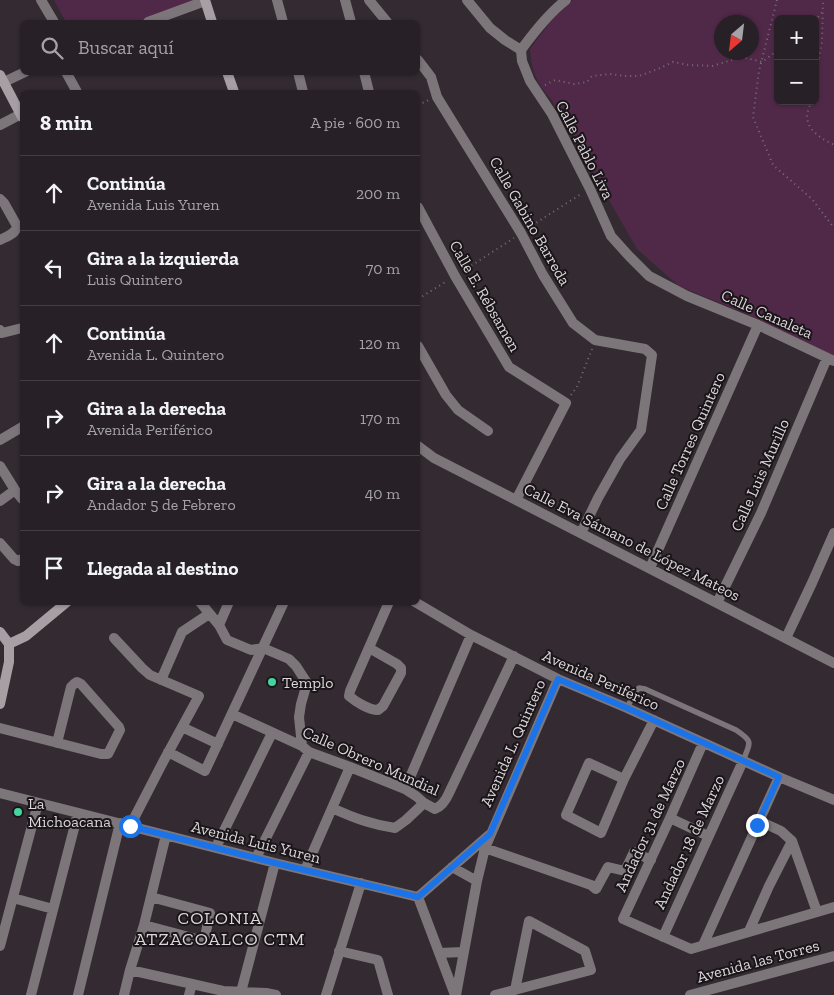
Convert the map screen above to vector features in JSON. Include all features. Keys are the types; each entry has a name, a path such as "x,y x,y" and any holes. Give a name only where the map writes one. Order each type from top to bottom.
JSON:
{"street":[{"path":"41,0 53,20"},
{"path":"153,20 205,0 211,20"},
{"path":"277,0 282,20"},
{"path":"346,0 351,20"},
{"path":"369,0 385,20"},
{"path":"467,0 490,28 521,50 550,14 566,0"},
{"name":"Calle Pablo Liva","path":"521,50 522,61 530,81 552,114 590,189 611,236 649,276 687,296"},
{"name":"Calle Gabino Barreda","path":"420,63 431,77 437,97 521,233 542,275 573,323 595,340 645,349 652,355 641,430 616,467 581,533"},
{"path":"20,74 2,79 20,111"},
{"path":"68,75 76,90"},
{"path":"228,75 233,90"},
{"path":"299,75 302,90"},
{"path":"365,75 368,90"},
{"path":"0,125 20,116"},
{"path":"0,199 17,226 16,231 0,240"},
{"name":"Calle E. Rébsamen","path":"420,212 455,276 509,367 566,403"},
{"name":"Calle Canaleta","path":"687,296 758,325 831,360"},
{"name":"Calle Torres Quintero","path":"650,568 758,325"},
{"path":"1,332 20,328"},
{"path":"420,350 446,395 458,410 488,431"},
{"name":"Calle Luis Murillo","path":"717,603 761,513 831,360"},
{"path":"516,500 566,403"},
{"path":"0,440 20,428"},
{"name":"Calle Eva Sámano de López Mateos","path":"420,448 434,458 834,663"},
{"path":"0,466 20,496"},
{"path":"0,500 15,490"},
{"path":"786,638 834,533"},
{"path":"0,544 14,559 20,560"},
{"path":"9,644 26,636 63,605"},
{"path":"202,605 219,625 227,640 251,650 263,648 289,659 296,666 306,683 300,717 306,749 256,858"},
{"path":"219,625 228,605"},
{"path":"168,752 205,770 283,605"},
{"path":"369,648 401,668 401,673 383,706 378,710 374,710 349,696 350,691 388,605"},
{"name":"Avenida Periférico","path":"420,605 471,635 558,679 834,800"},
{"path":"160,680 182,632 209,614"},
{"path":"0,632 9,644 9,662 0,704"},
{"path":"405,789 471,635"},
{"path":"78,995 86,959 125,825 199,696 150,675 114,638"},
{"name":"Calle Obrero Mundial","path":"232,714 306,749 405,789 435,809 439,807 449,793 514,656"},
{"name":"Avenida L. Quintero","path":"455,995 485,848 558,679"},
{"path":"0,728 57,743 105,755 108,754 120,730 119,727 78,682 71,687 57,743"},
{"path":"624,779 589,763 566,815 601,833 624,779 654,720"},
{"path":"182,727 218,744"},
{"path":"216,847 272,733"},
{"name":"Andador 31 de Marzo","path":"662,937 623,919 703,743"},
{"name":"Andador 18 de Marzo","path":"662,937 743,760"},
{"path":"305,870 350,767"},
{"path":"702,945 779,777"},
{"name":"Avenida Luis Yuren","path":"0,793 275,863 418,897"},
{"path":"0,946 38,803"},
{"path":"332,808 360,820 395,828 424,803"},
{"path":"31,995 78,813"},
{"path":"670,818 708,836"},
{"path":"759,821 782,831 792,841 817,912"},
{"path":"455,995 418,897 490,834"},
{"path":"124,995 144,925 166,835"},
{"path":"749,931 792,841"},
{"path":"485,848 596,888 608,867 626,871 634,852 651,860"},
{"path":"240,992 275,863"},
{"path":"452,867 477,881"},
{"path":"326,995 361,883"},
{"path":"144,925 204,942 210,913 151,897"},
{"path":"13,898 53,909"},
{"path":"662,937 691,949 834,907"},
{"path":"495,995 515,990 591,970 586,952 529,921 515,990"},
{"path":"339,951 378,960 388,995"},
{"path":"439,953 463,952"},
{"name":"Avenida las Torres","path":"690,995 834,956"},
{"path":"130,970 222,993 269,994"},
{"path":"189,995 192,984"}],"lane":[{"path":"627,708 639,688 653,692 736,730 746,737 750,744 743,760"}],"path":[{"path":"777,0 759,71 753,117 773,164 812,199 834,228"},
{"path":"818,60 822,42 823,0"},
{"path":"819,16 823,11"},
{"path":"762,62 774,53"},
{"path":"538,93 540,87 555,80 574,84 587,82 592,76 610,74 639,76 673,62 712,66 742,56 762,62"},
{"path":"810,105 807,118 811,129 834,145"},
{"path":"420,298 590,189"},
{"path":"566,403 577,386 595,340"}],"shaded area":[{"path":"54,0 194,0 195,2 145,20 65,20"},
{"path":"573,0 834,0 834,358 749,315 679,286 637,249 536,76 530,49 551,21"}],"place":[{"name":"Templo","path":"272,682"},
{"name":"La Michoacana","path":"18,812"}],"district":[{"name":"COLONIA ATZACOALCO CTM","path":"220,928"}],"route":[{"path":"130,826 418,897 490,834 558,679 779,777 757,825"}]}
